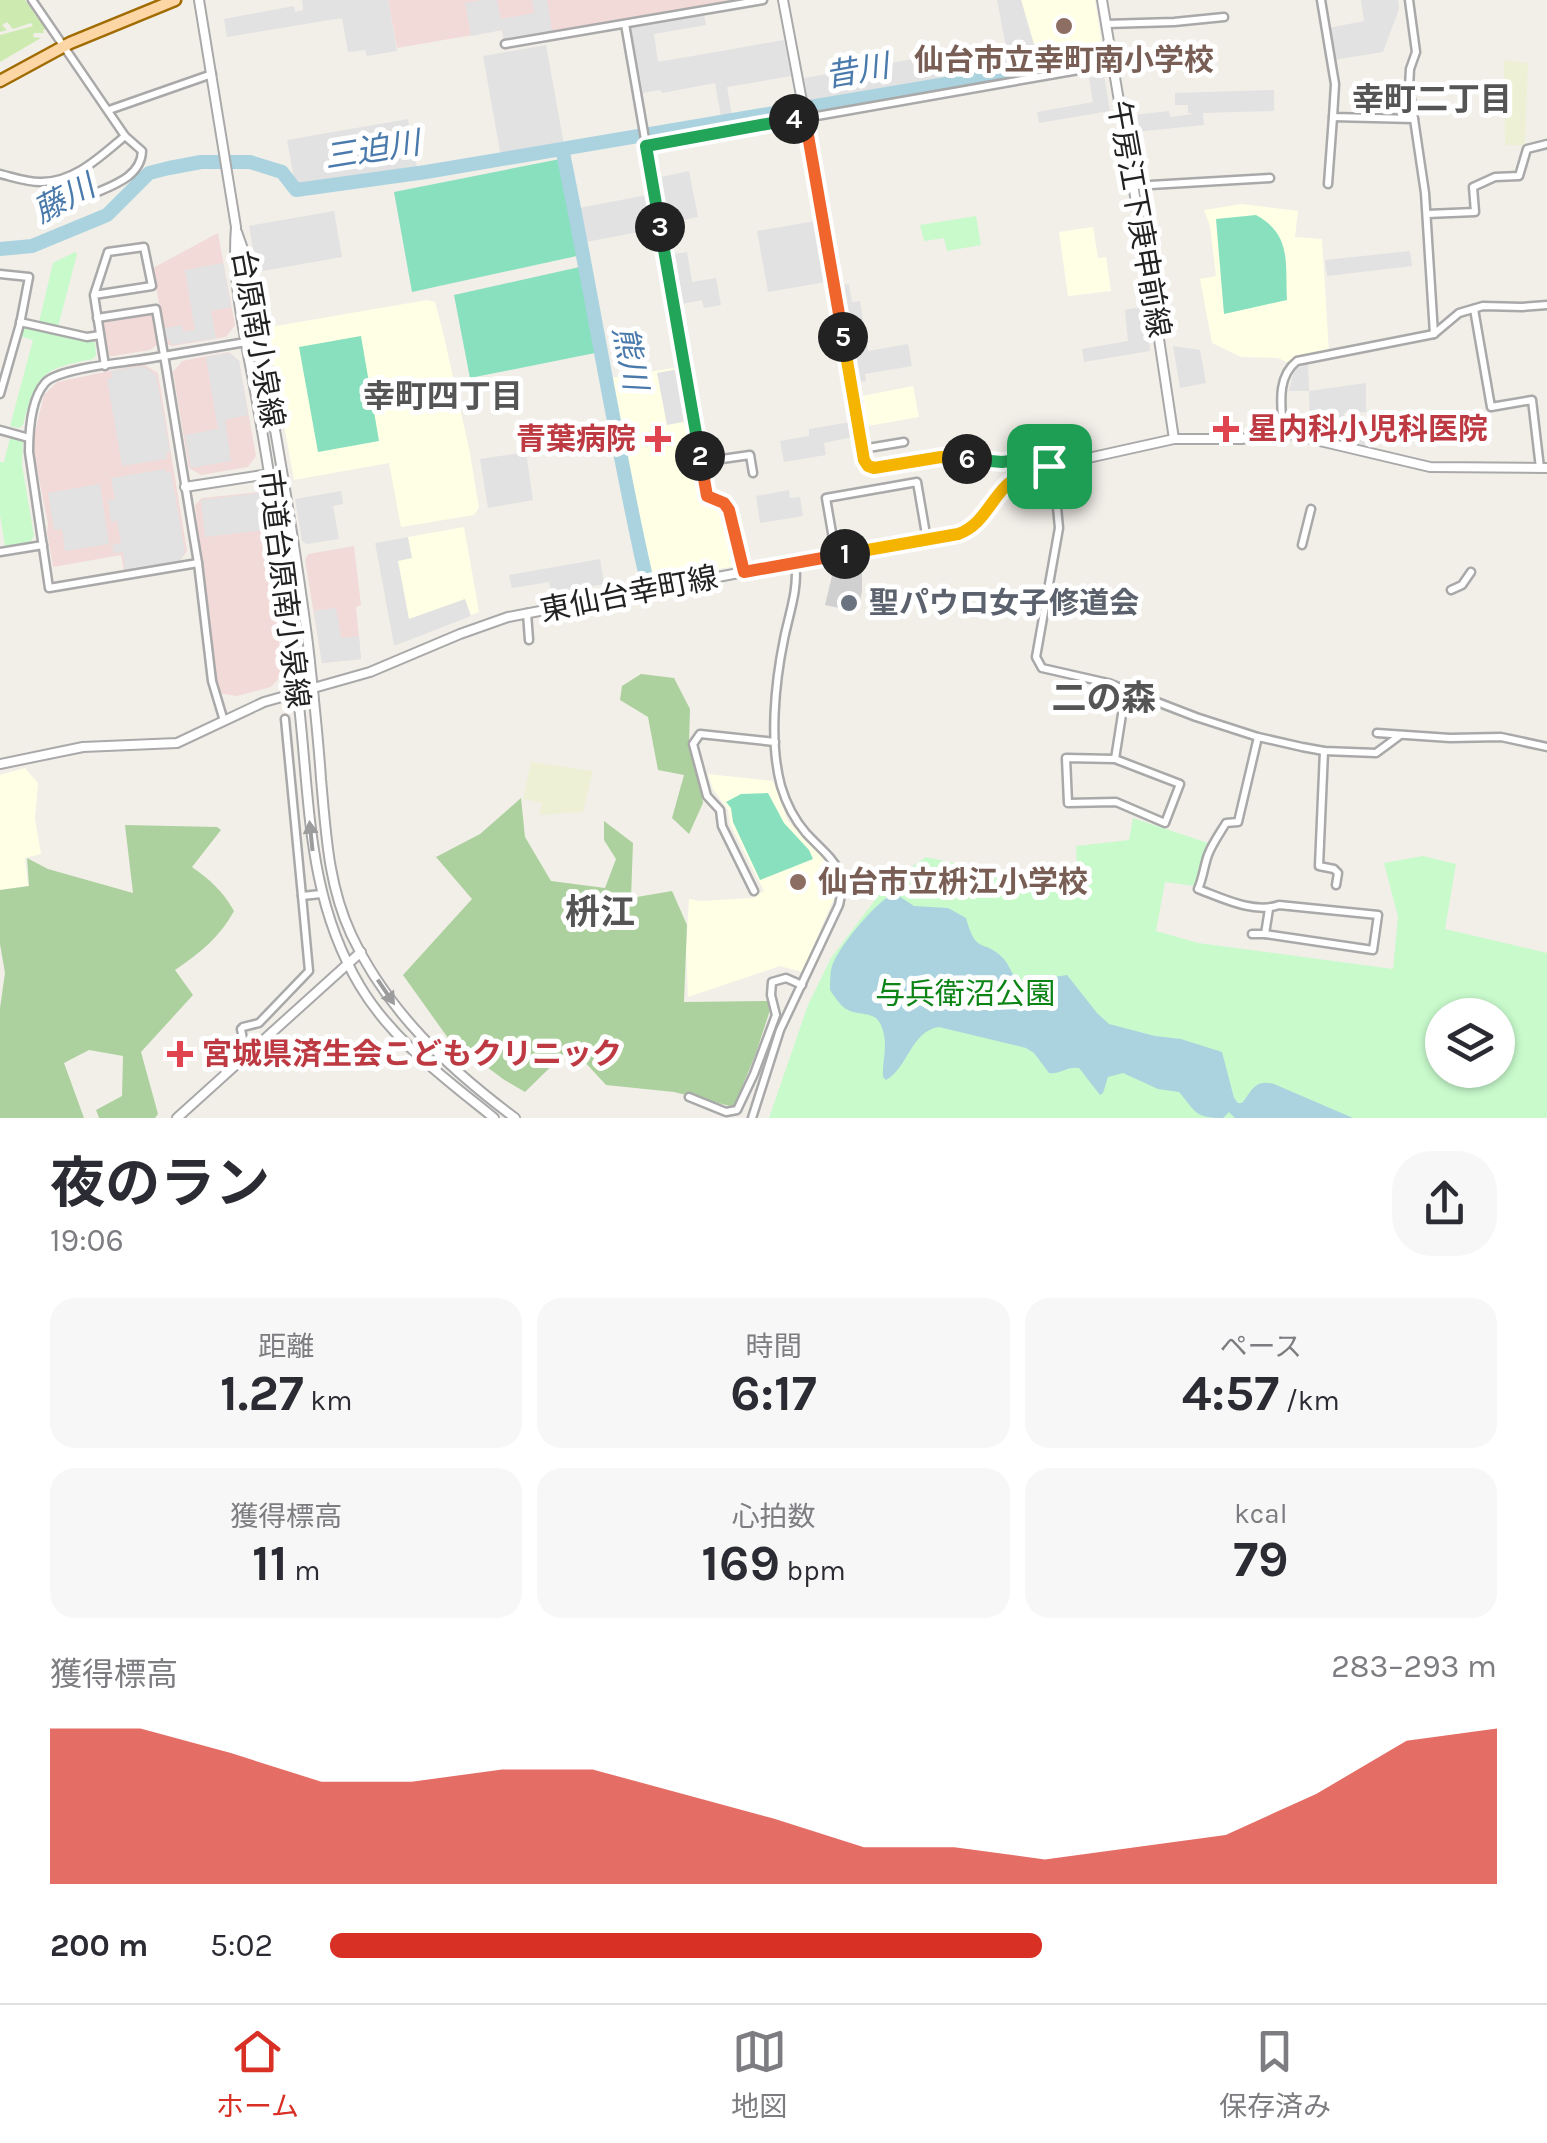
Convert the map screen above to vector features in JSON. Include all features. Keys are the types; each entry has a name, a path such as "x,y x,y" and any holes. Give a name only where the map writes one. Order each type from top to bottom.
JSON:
{"main road":[{"path":"0,81 62,46 174,0"}],"street":[{"path":"32,0 126,136 142,151 140,166 134,174 91,195"},
{"name":"市道台原南小泉線","path":"199,0 236,228 234,248 269,474 298,693 312,848 321,894 360,986 387,1024 494,1118"},
{"path":"505,44 763,0"},
{"path":"783,0 866,463 874,468 941,457 1002,462 1034,458 1051,465 1060,528 1036,657 1042,668 1126,690 1258,737 1324,751 1376,753 1399,736"},
{"name":"午房江下庚申前線","path":"1102,0 1174,439"},
{"path":"1321,0 1335,84 1328,184"},
{"path":"1409,0 1416,52 1410,68 1410,86 1427,214 1434,334"},
{"path":"1106,24 1224,17"},
{"path":"625,24 707,496 724,503 729,510 744,572"},
{"path":"645,138 1112,64"},
{"path":"109,110 212,74"},
{"path":"1334,117 1414,119"},
{"path":"0,174 46,183 69,177 126,136"},
{"path":"1427,214 1475,212 1473,186 1494,177 1519,176 1527,149 1547,144"},
{"path":"1133,186 1270,178"},
{"name":"台原南小泉線","path":"236,228 243,248 282,472 313,688"},
{"path":"94,295 152,286 144,247 108,252 94,295 105,366"},
{"path":"0,274 29,277 0,394"},
{"path":"1283,434 1282,386 1289,367 1297,361 1434,334 1459,313 1474,308 1547,305"},
{"path":"1474,308 1491,407 1532,400 1544,468"},
{"path":"98,318 156,309 198,563 212,680 224,721"},
{"path":"20,322 87,337 100,335"},
{"path":"198,563 49,588 28,452 38,395 45,383 56,376 246,342"},
{"path":"0,430 29,438"},
{"name":"東仙台幸町線","path":"0,764 83,747 177,743 264,702 370,672 460,634 527,613 968,530 1006,486 1020,476 1051,465 1174,439 1241,439 1283,434 1430,467 1544,468"},
{"path":"862,449 904,442"},
{"path":"701,462 750,455 752,473"},
{"path":"185,487 282,472"},
{"path":"836,556 826,498 917,482 927,540"},
{"path":"1302,545 1311,509"},
{"path":"0,551 43,545"},
{"path":"752,1118 780,1030 839,905 842,886 833,859 791,813 775,762 779,661 796,581 796,563"},
{"path":"1451,590 1471,572"},
{"path":"527,613 529,640"},
{"name":"市道台原南小泉線","path":"313,688 328,857 340,906 361,952"},
{"path":"1115,759 1126,690"},
{"path":"251,1050 241,1032 244,1026 259,1023 309,971 286,719"},
{"path":"1376,733 1501,736 1547,747"},
{"path":"754,891 722,826 720,810 707,796 693,744 700,734 775,742"},
{"path":"1258,737 1238,822 1226,824 1217,838 1198,890 1231,902 1269,909 1279,905 1378,915 1373,950"},
{"path":"1324,751 1319,866 1338,872 1336,886"},
{"path":"1066,758 1115,759 1180,784 1165,823 1116,802 1068,803 1066,758"},
{"path":"302,896 321,894"},
{"path":"1265,934 1269,909"},
{"path":"1252,934 1382,952"},
{"path":"177,1118 361,952 403,1018 443,1060 516,1118"},
{"path":"689,1097 726,1112 737,1110 776,1015 772,982 786,978 802,985"}],"shaded area":[{"path":"302,0 388,0 397,51 367,56 365,50 348,52 342,18 227,37 224,19 294,6 295,12 303,10"},
{"path":"388,0 731,0 504,40 502,30 397,48"},
{"path":"497,0 501,19 534,13 532,0 547,0 552,31 504,40 502,30 471,36 465,3"},
{"path":"997,0 1021,0 1040,65 968,77 965,61 1007,52"},
{"name":"仙台市立幸町南小学校","path":"1021,0 1095,0 1103,53 1040,65"},
{"path":"1361,0 1398,0 1399,9 1383,52 1333,60 1328,28 1364,21"},
{"path":"704,15 706,25 654,34 658,62 784,40 791,76 727,87 732,115 721,117 715,83 643,93 631,28"},
{"path":"546,45 564,145 501,157 483,56"},
{"path":"942,54 945,70 950,69 951,76 808,101 804,78"},
{"path":"1504,60 1528,63 1525,145 1505,145"},
{"path":"1104,75 1110,111 1039,123 1037,112 1093,102 1089,78"},
{"path":"1274,90 1274,111 1203,113 1204,125 1135,132 1133,115 1169,111 1170,117 1194,114 1188,113 1188,105 1175,105 1175,93"},
{"path":"408,119 417,167 296,189 287,140"},
{"path":"689,171 698,217 665,224 656,178"},
{"path":"647,195 654,229 586,242 579,208"},
{"path":"1242,204 1298,211 1295,237 1322,239 1329,352 1294,357 1291,364 1278,358 1241,357 1212,343 1200,279 1216,276 1210,226 1204,210"},
{"path":"334,211 342,257 257,272 249,226"},
{"path":"815,221 826,282 768,292 757,231"},
{"path":"1093,227 1098,258 1106,257 1111,291 1068,296 1059,232"},
{"path":"218,233 235,325 226,337 166,344 153,268"},
{"path":"1410,251 1412,266 1327,276 1325,260"},
{"path":"687,252 692,282 716,278 721,305 704,308 702,300 677,305 668,255"},
{"path":"223,263 231,307 211,311 216,338 171,345 165,328 182,325 183,332 195,330 185,270"},
{"path":"849,284 852,302 860,301 868,351 908,344 912,366 865,374 866,381 853,383 838,286"},
{"path":"427,300 435,302 442,328 479,508 474,515 401,527 389,463 294,480 267,331 270,327"},
{"path":"1145,306 1150,351 1084,362 1082,349 1128,341 1125,310"},
{"path":"147,313 153,317 158,344 150,350 108,357 104,321"},
{"path":"1173,346 1200,350 1206,383 1180,388"},
{"path":"229,352 239,361 256,456 248,467 201,475 189,468 173,372 182,361"},
{"path":"229,353 239,361 248,415 225,420 231,461 191,468 185,435 218,429 206,357"},
{"path":"1308,363 1309,391 1289,391 1294,370"},
{"path":"143,364 158,373 187,551 180,561 124,572 121,555 53,567 32,444 44,395 57,382"},
{"path":"143,366 156,375 170,452 166,453 167,459 122,466 107,379 112,378 111,371"},
{"name":"青葉病院","path":"680,367 707,500 720,506 726,516 736,566 648,581 610,378"},
{"path":"678,369 688,421 667,425 657,373"},
{"path":"1366,383 1366,412 1344,413 1345,425 1365,426 1365,446 1310,431 1309,391"},
{"path":"913,386 919,417 862,427 857,397"},
{"path":"850,422 853,437 824,443 826,455 784,462 780,441 809,436 809,429"},
{"path":"526,452 533,500 488,508 480,459"},
{"path":"165,469 166,473 171,472 185,552 180,561 125,571 123,552 114,553 112,545 121,543 117,521 111,522 108,500 115,499 111,478"},
{"path":"100,484 109,544 65,551 62,529 54,530 48,493"},
{"path":"789,490 790,498 800,497 803,516 760,523 756,496"},
{"path":"341,491 343,504 333,506 339,539 307,544 302,541 295,499"},
{"path":"260,492 283,674 271,687 237,696 218,693 195,505 202,498"},
{"path":"260,493 265,530 205,537 201,500"},
{"path":"464,527 479,612 394,646 375,543"},
{"path":"408,537 412,558 398,561 409,619 465,599 471,616 394,646 375,543"},
{"path":"354,546 361,605 356,607 361,659 322,663 305,560 308,554"},
{"path":"600,559 604,584 551,593 549,582 512,588 509,575"},
{"path":"862,564 858,612 825,605 834,568"},
{"path":"336,608 341,638 359,636 361,659 322,663 314,611"},
{"path":"531,762 593,771 583,812 539,815 542,803 523,799"},
{"path":"25,768 38,783 35,819 41,854 25,858 28,886 0,890 0,775"},
{"name":"仙台市立枡江小学校","path":"708,774 773,781 788,821 831,863 838,889 802,972 780,966 688,997 689,899 752,898 764,891"}],"green space":[{"path":"0,0 25,0 46,29 44,33 34,33 33,37 41,38 0,62 0,35 33,26 31,23 13,29 7,22 2,25 7,30 0,32"},
{"path":"560,159 577,256 412,292 394,192"},
{"path":"1256,215 1276,231 1281,241 1287,300 1224,314 1216,219"},
{"path":"976,216 981,245 947,251 944,238 924,241 920,225"},
{"path":"75,252 58,327 39,322 53,263"},
{"path":"584,266 600,352 470,378 454,295"},
{"path":"26,327 95,342 96,355 43,377 19,428 10,426 33,340 20,336"},
{"path":"361,336 379,441 318,452 299,347"},
{"path":"10,438 23,441 22,465 34,536 30,542 5,546 0,515 0,462 4,462"},
{"path":"641,674 674,678 690,709 689,744 703,803 689,834 672,818 684,775 658,770 648,717 620,700 622,686"},
{"path":"768,793 784,823 813,859 760,880 726,802 741,794"},
{"path":"521,798 525,837 551,881 605,888 616,859 604,840 604,821 633,843 631,898 672,891 687,925 684,1002 773,1001 734,1107 674,1092 606,1085 571,1047 525,1092 448,1038 403,975 472,899 436,857 480,834"},
{"name":"与兵衛沼公園","path":"1133,818 1208,843 1195,886 1165,882 1156,931 1198,943 1393,969 1398,917 1384,863 1423,856 1456,864 1445,929 1547,953 1547,1118 769,1118 808,1005 831,958 888,883 926,857 1001,871 1077,873 1076,846 1129,840"},
{"path":"125,825 221,830 192,867 216,886 234,911 209,944 175,970 193,995 141,1052 158,1114 155,1118 99,1118 96,1110 122,1096 123,1056 89,1050 64,1063 84,1118 0,1118 0,1008 5,973 0,944 0,890 29,886 27,858 48,869 133,893"}],"water":[{"path":"894,893 914,906 948,908 966,918 977,942 1004,959 1017,981 1067,975 1109,1024 1222,1052 1238,1103 1255,1086 1268,1083 1353,1118 1235,1118 1229,1112 1223,1118 1207,1117 1179,1092 1158,1089 1123,1073 1108,1077 1100,1095 1079,1068 1049,1073 1026,1048 939,1027 922,1035 886,1080 882,1026 874,1017 844,1007 830,990 830,981 832,966 850,937"}],"waterway":[{"name":"三迫川","path":"0,249 32,246 107,215 149,173 201,162 250,162 282,172 296,190 426,172 1104,57"},
{"name":"熊川","path":"560,150 646,577"}],"place":[{"name":"仙台市立幸町南小学校","path":"1064,26"},
{"name":"星内科小児科医院","path":"1226,429"},
{"name":"青葉病院","path":"658,439"},
{"name":"聖パウロ女子修道会","path":"849,603"},
{"name":"仙台市立枡江小学校","path":"798,882"},
{"name":"宮城県済生会こどもクリニック","path":"180,1054"}],"district":[{"name":"幸町二丁目","path":"1432,99"},
{"name":"幸町四丁目","path":"443,396"},
{"name":"二の森","path":"1104,698"},
{"name":"枡江","path":"600,912"}],"route":[{"path":"805,118 868,466 941,457 1002,462 1034,458 1049,466 1020,476 1006,486 977,524 958,534 744,572 729,510 724,503 707,496 646,146 805,118"}],"water label":[{"name":"昔川","path":"857,71"},
{"name":"藤川","path":"64,199"}]}
